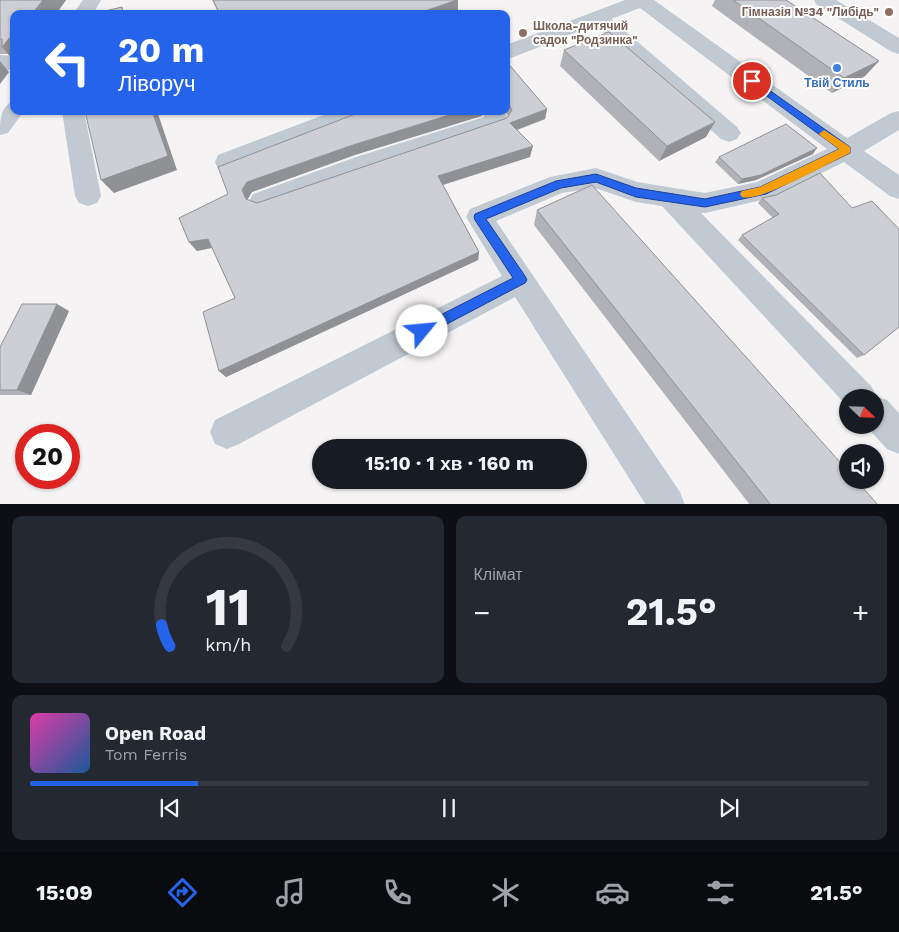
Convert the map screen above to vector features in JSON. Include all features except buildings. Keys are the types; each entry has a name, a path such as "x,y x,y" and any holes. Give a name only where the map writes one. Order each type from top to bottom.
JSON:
{"street":[{"path":"510,51 642,0 899,189"},
{"path":"823,0 899,47"},
{"path":"597,17 729,133"},
{"path":"0,127 10,114"},
{"path":"74,115 88,196"},
{"path":"227,162 348,115"},
{"path":"262,201 365,164 497,121 495,115"},
{"path":"667,504 479,217 560,184 596,178 636,192 705,203 762,191 846,150 899,120"},
{"path":"670,198 852,389"},
{"path":"227,432 521,280"},
{"path":"884,421 899,437"}],"slow traffic":[{"path":"746,194 762,191 846,150 824,134"}],"place":[{"name":"Гімназія №34 \"Либідь\"","path":"889,12"},
{"name":"Школа-дитячий садок \"Родзинка\"","path":"523,33"},
{"name":"Твій Стиль","path":"837,68"}],"route":[{"path":"422,331 521,280 479,217 560,184 596,178 636,192 705,203 762,191 846,150 752,81"}]}
